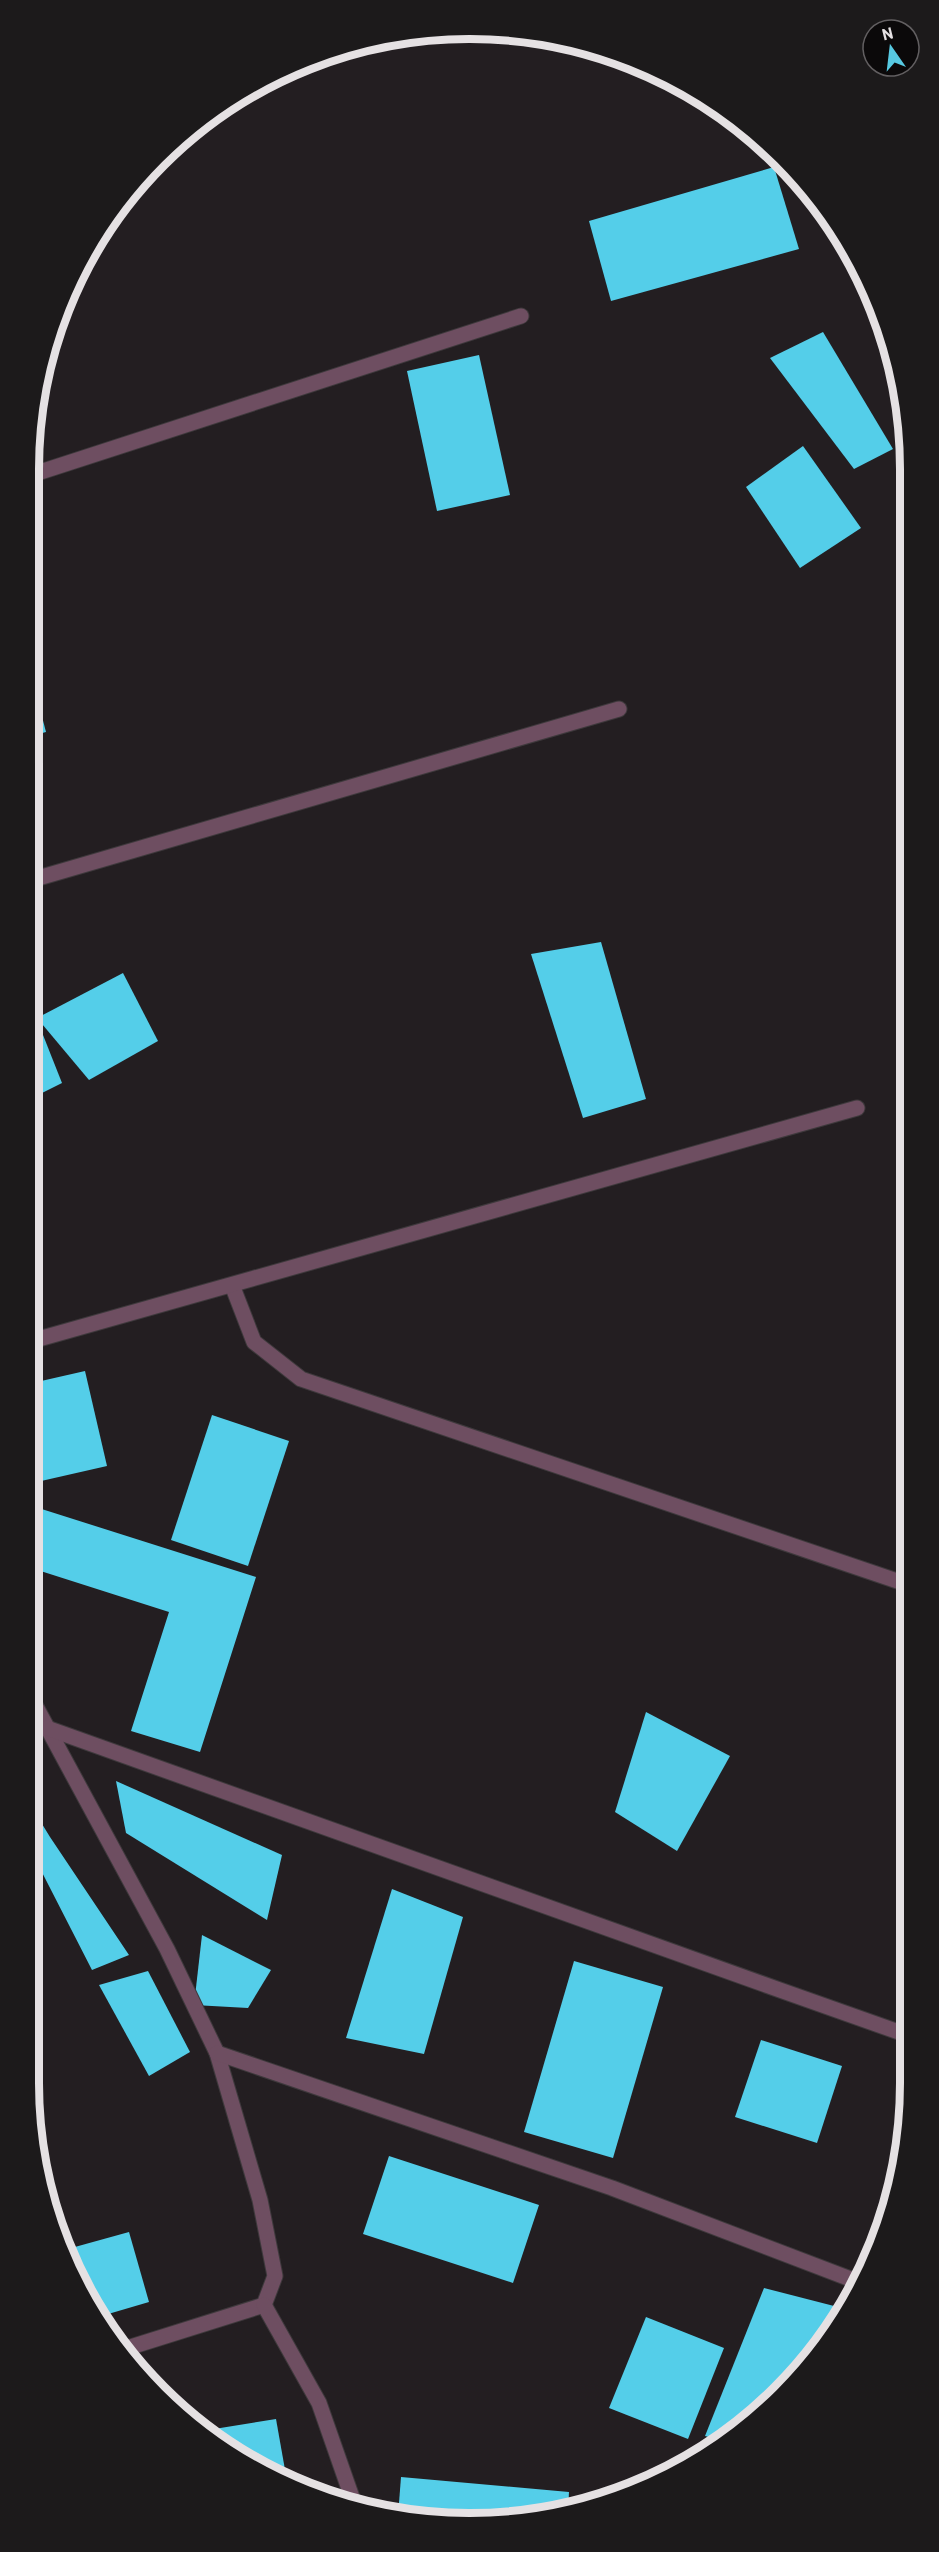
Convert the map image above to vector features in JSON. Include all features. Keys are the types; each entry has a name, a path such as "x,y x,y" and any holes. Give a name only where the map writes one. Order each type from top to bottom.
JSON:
{"street":[{"path":"39,472 521,316"},
{"path":"39,878 619,709"},
{"path":"39,1339 857,1108"},
{"path":"232,1285 254,1342 301,1378 900,1582"},
{"path":"39,1713 166,1949 217,2053 260,2200 276,2276 264,2305"},
{"path":"47,1728 336,1829 657,1947 900,2032"},
{"path":"217,2053 612,2188 852,2280"},
{"path":"130,2347 264,2305"},
{"path":"264,2305 319,2403 352,2496"}],"building":[{"path":"774,167 799,249 611,301 589,221"},
{"path":"823,332 893,449 854,469 770,358"},
{"path":"479,355 510,495 437,511 407,371"},
{"path":"803,446 861,528 800,568 746,487"},
{"path":"39,705 46,732 39,734"},
{"path":"601,942 646,1099 583,1118 531,954"},
{"path":"123,973 158,1041 89,1080 39,1020 39,1017"},
{"path":"39,1025 62,1083 39,1094"},
{"path":"85,1371 107,1466 39,1481 39,1381"},
{"path":"212,1415 289,1441 248,1566 171,1540"},
{"path":"39,1508 256,1577 200,1752 131,1731 169,1612 39,1571"},
{"path":"646,1712 730,1756 677,1851 615,1812"},
{"path":"116,1781 282,1855 267,1920 126,1833"},
{"path":"39,1819 129,1955 92,1970 39,1866"},
{"path":"392,1889 463,1917 424,2054 346,2038"},
{"path":"202,1935 271,1970 248,2008 194,2005"},
{"path":"574,1961 663,1987 613,2158 524,2132"},
{"path":"148,1971 190,2052 149,2076 99,1985"},
{"path":"761,2040 842,2066 817,2143 735,2117"},
{"path":"389,2156 539,2205 513,2283 363,2234"},
{"path":"129,2232 149,2302 107,2314 83,2273 72,2248"},
{"path":"764,2288 834,2306 831,2315 811,2345 774,2387 732,2424 712,2438 705,2436"},
{"path":"646,2317 724,2348 688,2439 609,2408"},
{"path":"276,2419 285,2472 254,2455 214,2429"},
{"path":"401,2477 569,2492 569,2501 498,2512 441,2512 399,2507"}]}
